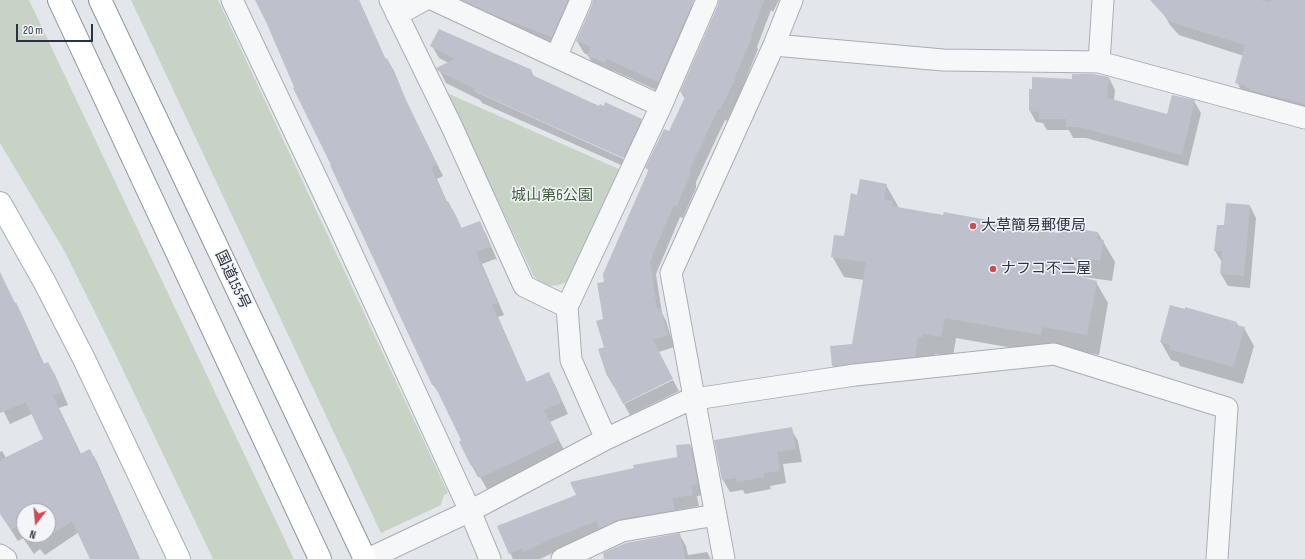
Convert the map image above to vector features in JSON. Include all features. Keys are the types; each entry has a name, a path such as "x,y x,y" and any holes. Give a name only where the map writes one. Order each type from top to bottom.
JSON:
{"main road":[{"path":"59,0 320,559"},
{"name":"国道155号","path":"100,0 364,559"},
{"path":"0,203 44,281 84,359 178,559"}],"street":[{"path":"232,0 344,236 462,514 490,559"},
{"path":"424,0 393,8 452,127 524,286 567,306"},
{"path":"434,0 661,106"},
{"path":"556,57 580,0"},
{"path":"606,439 571,360 567,306 661,106 706,0"},
{"path":"724,559 671,274 774,45 792,0"},
{"path":"1099,62 1104,0"},
{"path":"774,45 943,60 1099,62 1305,118"},
{"path":"368,559 462,514 606,439 695,398 855,375 1054,354 1227,408 1217,559"},
{"path":"562,559 622,531 716,515"},
{"path":"0,555 6,559"}],"green space":[{"path":"0,0 29,0 294,559 213,559 65,252 0,143"},
{"path":"131,0 218,0 448,493 444,495 441,505 381,533"},
{"name":"城山第6公園","path":"447,93 621,170 567,282 548,286 544,285 533,275"}],"building":[{"path":"255,0 359,0 385,59 387,58 437,164 431,167 446,202 448,201 461,228 480,221 491,248 488,247 476,252 498,303 492,305 526,382 549,372 562,402 544,410 559,440 480,478 473,465 471,466 459,442 461,440 434,384 432,385 331,165 293,88 294,87 267,24"},
{"path":"462,0 568,0 552,37 494,15"},
{"path":"593,0 694,0 658,82 607,59 605,63 587,56 591,47 576,41"},
{"path":"719,0 764,0 751,36 752,37 736,77 720,110 718,109 689,171 691,171 690,175 676,207 674,205 650,261 657,309 660,308 668,335 653,340 673,379 623,404 608,375 607,376 598,349 604,347 596,321 603,319 597,283 604,282 603,274 649,169 645,168 664,129 669,131 686,95 680,92"},
{"path":"1150,0 1259,0 1271,2 1271,0 1305,0 1305,104 1249,90 1249,88 1246,88 1247,86 1235,83 1245,45 1170,22"},
{"path":"439,29 532,70 530,74 599,106 600,104 604,106 605,102 642,119 623,158 474,91 475,89 438,71 436,68 455,59 430,46"},
{"path":"1072,74 1093,74 1109,77 1107,98 1167,114 1172,95 1195,100 1182,155 1079,127 1066,127 1066,119 1039,119 1039,112 1029,111 1029,89 1032,89 1032,77 1072,79"},
{"path":"860,179 887,184 884,199 893,201 892,206 943,215 944,212 1058,233 1059,226 1098,232 1097,239 1104,240 1100,260 1071,257 1067,273 1097,281 1087,335 1043,327 1041,335 945,318 941,337 923,334 923,338 918,337 915,357 832,366 830,346 852,344 866,262 831,257 834,235 844,236 851,193 857,195"},
{"path":"1226,203 1250,205 1244,276 1220,274 1222,251 1214,251 1217,225 1224,225"},
{"path":"0,272 15,303 16,302 43,364 48,362 62,392 53,396 80,454 90,449 139,559 90,559 72,521 56,532 56,503 16,503 16,528 15,527 11,530 0,514 0,460 43,439 26,402 0,413"},
{"path":"1170,305 1185,309 1185,307 1237,322 1237,325 1245,327 1233,367 1169,349 1170,345 1160,342"},
{"path":"792,427 796,449 777,452 780,471 764,473 764,477 737,482 736,478 722,480 714,440"},
{"path":"690,444 698,484 691,485 693,495 672,498 675,510 620,519 599,529 597,521 553,538 524,552 522,548 509,554 497,526 576,495 570,482 634,468 633,465 677,457 676,445"},
{"path":"680,533 685,559 604,559 603,553 626,543"}],"place":[{"name":"大草簡易郵便局","path":"973,226"},
{"name":"ナフコ不二屋","path":"993,269"}]}
